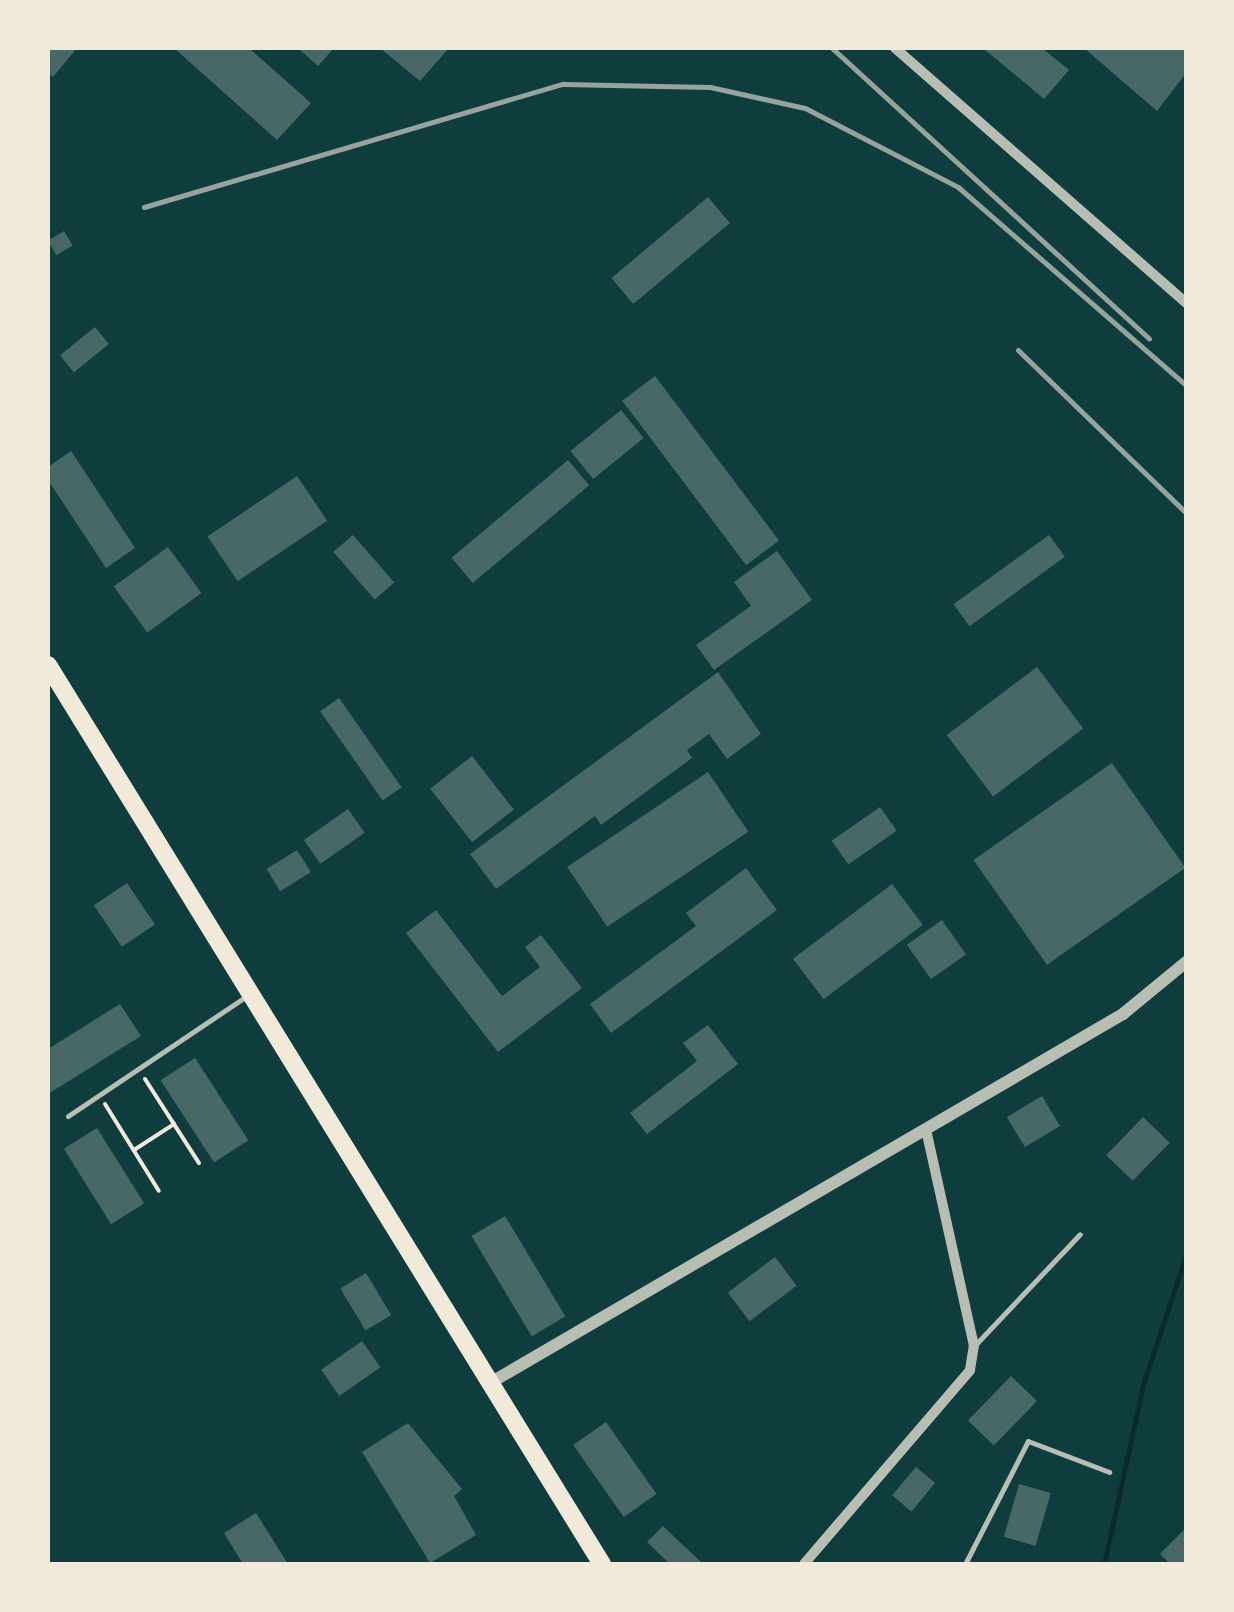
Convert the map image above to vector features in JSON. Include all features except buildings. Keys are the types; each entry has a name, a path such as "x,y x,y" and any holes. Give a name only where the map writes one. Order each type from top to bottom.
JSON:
{"main road":[{"path":"48,664 602,1564"}],"street":[{"path":"895,48 1186,303"},
{"path":"490,1383 1123,1014 1186,962"},
{"path":"804,1564 948,1404 974,1346 926,1130"}],"lane":[{"path":"68,1116 250,993"},
{"path":"974,1346 1080,1234"},
{"path":"965,1564 1028,1441 1109,1472"}],"path":[{"path":"140,1070 199,1163"},
{"path":"100,1096 159,1191"},
{"path":"134,1150 174,1124"}],"waterway":[{"path":"1104,1564 1144,1381 1186,1255"}],"railway":[{"path":"832,48 1149,338"},
{"path":"144,207 563,84 710,87 805,108 958,187 1186,385"},
{"path":"1018,350 1186,513"}]}
